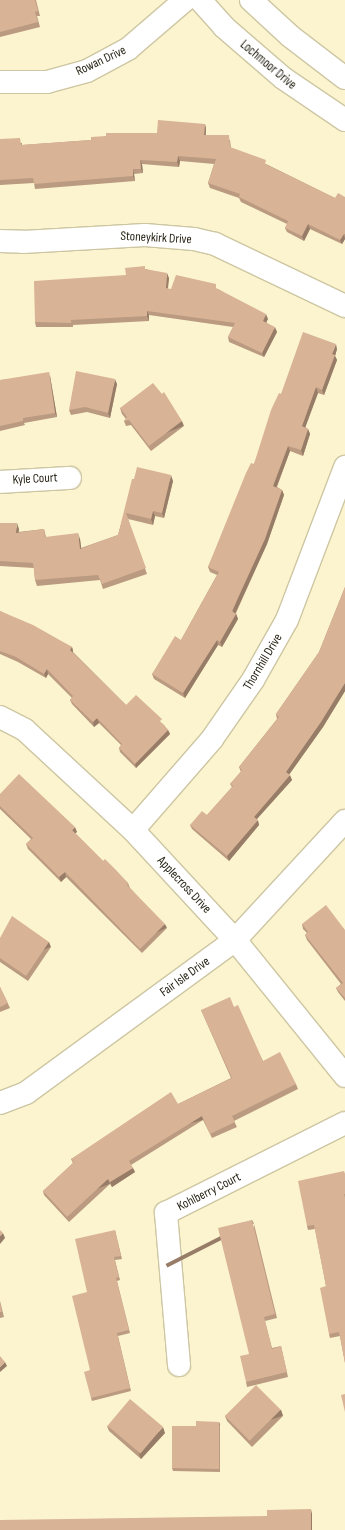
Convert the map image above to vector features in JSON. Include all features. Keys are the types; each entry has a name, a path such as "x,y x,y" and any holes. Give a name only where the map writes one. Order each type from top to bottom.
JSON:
{"street":[{"name":"Rowan Drive","path":"0,82 47,82 87,71 128,49 184,0"},
{"name":"Lochmoor Drive","path":"200,0 224,27 283,78 345,120"},
{"path":"251,0 290,36 345,78"},
{"name":"Stoneykirk Drive","path":"0,241 23,242 145,235 194,239 215,244 345,306"},
{"name":"Thornhill Drive","path":"133,830 212,739 254,680 287,620 345,467"},
{"name":"Kyle Court","path":"0,482 70,478"},
{"name":"Applecross Drive","path":"0,717 25,730 133,830 235,940 345,1076"},
{"name":"Fair Isle Drive","path":"0,1103 26,1093 235,940 345,821"},
{"name":"Kohlberry Court","path":"179,1365 166,1213 345,1123"}],"building":[{"path":"0,0 35,0 38,11 35,12 38,22 0,32"},
{"path":"158,120 205,124 204,135 229,135 230,147 266,160 265,164 335,198 338,193 345,197 345,234 340,240 308,224 302,236 285,228 288,221 239,197 240,194 208,183 216,159 178,156 177,162 140,160 141,169 133,169 133,176 34,184 33,178 0,180 0,139 20,138 21,145 91,140 91,137 106,136 106,133 157,133"},
{"path":"145,266 145,269 167,273 166,288 171,289 176,275 216,284 216,288 266,314 263,321 275,327 262,353 228,337 235,323 147,311 147,316 71,320 71,323 35,322 34,281 126,275 125,268"},
{"path":"303,332 336,344 332,354 335,355 322,390 316,387 302,426 308,429 301,450 288,446 273,486 282,490 265,539 232,611 236,614 220,642 217,640 183,693 152,674 175,636 181,640 219,572 208,567 246,473 251,463 254,464 271,410 279,393 281,394"},
{"path":"76,371 115,379 108,413 85,407 69,410"},
{"path":"49,372 55,413 23,418 23,421 0,426 0,380"},
{"path":"153,383 162,394 164,392 182,421 149,446 129,420 124,421 127,417 120,408"},
{"path":"137,467 171,475 162,513 153,511 151,519 126,513 146,568 102,584 98,575 35,580 33,563 0,561 0,523 17,523 16,533 44,529 45,537 78,533 80,549 118,535 132,479 134,479"},
{"path":"345,587 345,683 321,722 286,772 290,775 254,817 258,820 227,856 190,825 202,811 207,815 233,786 230,784 242,770 239,767 279,717 276,714 319,652"},
{"path":"0,611 33,625 72,647 70,650 126,705 136,695 162,719 160,721 168,730 135,764 119,748 122,744 97,718 93,722 70,700 73,696 47,669 44,674 16,657 0,651"},
{"path":"19,774 75,827 72,830 103,861 105,859 116,870 128,883 127,885 165,924 140,949 65,872 59,877 26,844 33,838 0,806 0,794"},
{"path":"326,905 345,930 345,998 336,988 343,983 305,935 308,932 302,924"},
{"path":"12,916 49,942 26,976 0,958 0,938"},
{"path":"0,987 8,1003 0,1007"},
{"path":"230,997 234,1007 238,1005 263,1061 280,1052 296,1084 232,1116 235,1122 210,1134 202,1116 129,1161 133,1168 110,1182 108,1179 67,1217 43,1191 74,1162 71,1159 171,1092 178,1104 232,1078 201,1010"},
{"path":"344,1171 345,1363 339,1332 329,1334 320,1288 326,1286 314,1225 307,1226 298,1181"},
{"path":"252,1220 275,1314 264,1317 272,1349 281,1346 287,1372 246,1382 240,1356 249,1354 218,1228"},
{"path":"115,1230 121,1256 114,1257 119,1277 116,1278 129,1330 117,1333 130,1388 91,1398 84,1372 90,1370 72,1296 87,1292 75,1239"},
{"path":"0,1356 5,1362 0,1367"},
{"path":"256,1385 281,1410 250,1441 225,1416"},
{"path":"345,1394 345,1412 341,1395"},
{"path":"130,1399 163,1427 140,1453 108,1426"},
{"path":"196,1421 219,1422 219,1469 172,1468 172,1426 196,1426"},
{"path":"311,1509 311,1530 0,1530 0,1520 267,1516 267,1510"}]}
